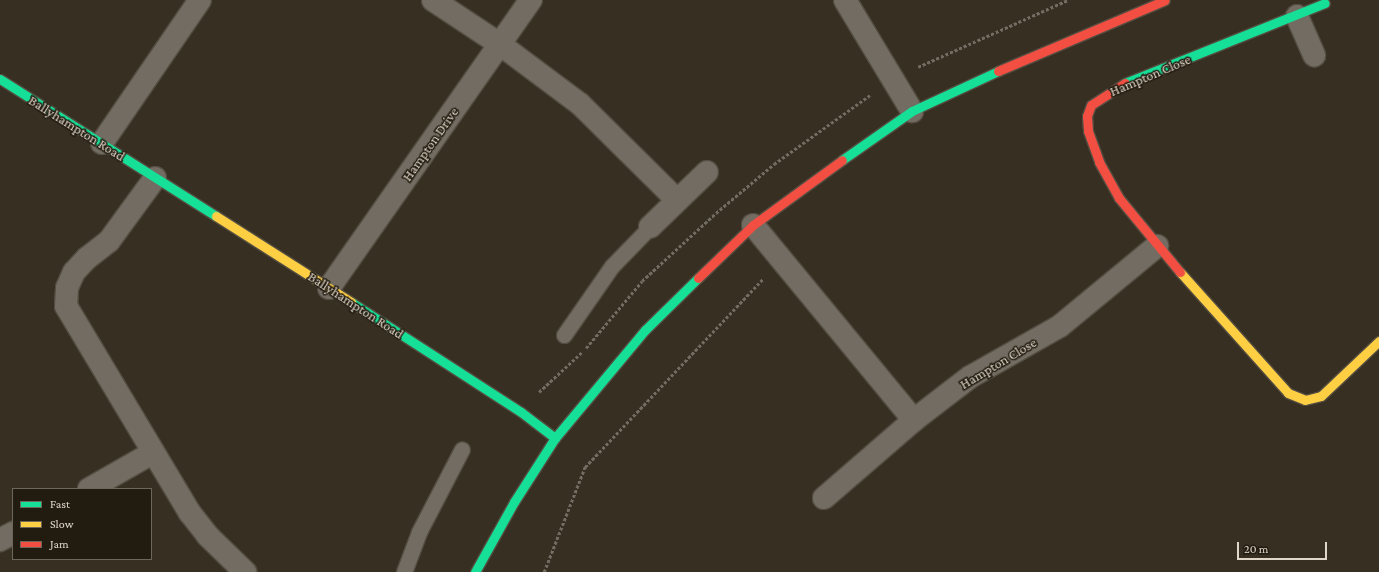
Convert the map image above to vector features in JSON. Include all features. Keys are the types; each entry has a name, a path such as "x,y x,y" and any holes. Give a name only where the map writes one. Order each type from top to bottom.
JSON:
{"street":[{"path":"102,143 200,0"},
{"path":"433,0 500,45 580,104 676,199"},
{"name":"Hampton Drive","path":"329,288 531,0"},
{"path":"845,0 912,111"},
{"path":"475,572 514,502 555,438 645,330 752,225 883,129 912,111 1010,65 1165,0"},
{"name":"Hampton Close","path":"1325,3 1297,16 1117,86 1092,105 1086,116 1088,131 1099,162 1120,198 1157,246 1280,387 1296,397 1312,400 1327,393 1379,341"},
{"path":"1297,16 1314,55"},
{"name":"Ballyhampton Road","path":"0,79 521,412 555,438"},
{"path":"650,227 676,199 707,172"},
{"path":"155,178 109,241 87,258 74,272 67,288 66,306 152,453 199,525 245,572"},
{"path":"752,225 914,420"},
{"name":"Hampton Close","path":"824,498 914,420 980,371 1060,326 1157,246"},
{"path":"91,488 152,453"},
{"path":"0,540 12,534"}],"lane":[{"path":"564,335 612,266 650,227"},
{"path":"404,572 419,532 462,449"}],"path":[{"path":"544,572 585,467 781,260"}],"traffic: fast":[{"path":"1125,83 1325,3"},
{"path":"842,160 912,111 998,71"},
{"path":"0,79 216,216"},
{"path":"475,572 514,502 555,438 645,330 698,278"},
{"path":"351,302 521,412 555,438"}],"traffic: slow":[{"path":"216,216 351,302"},
{"path":"1180,272 1288,393 1305,400 1321,396 1379,341"}],"traffic: jam":[{"path":"998,71 1165,0"},
{"path":"1125,83 1091,105 1087,116 1088,131 1099,162 1119,198 1180,272"},
{"path":"698,278 753,225 842,160"}]}
